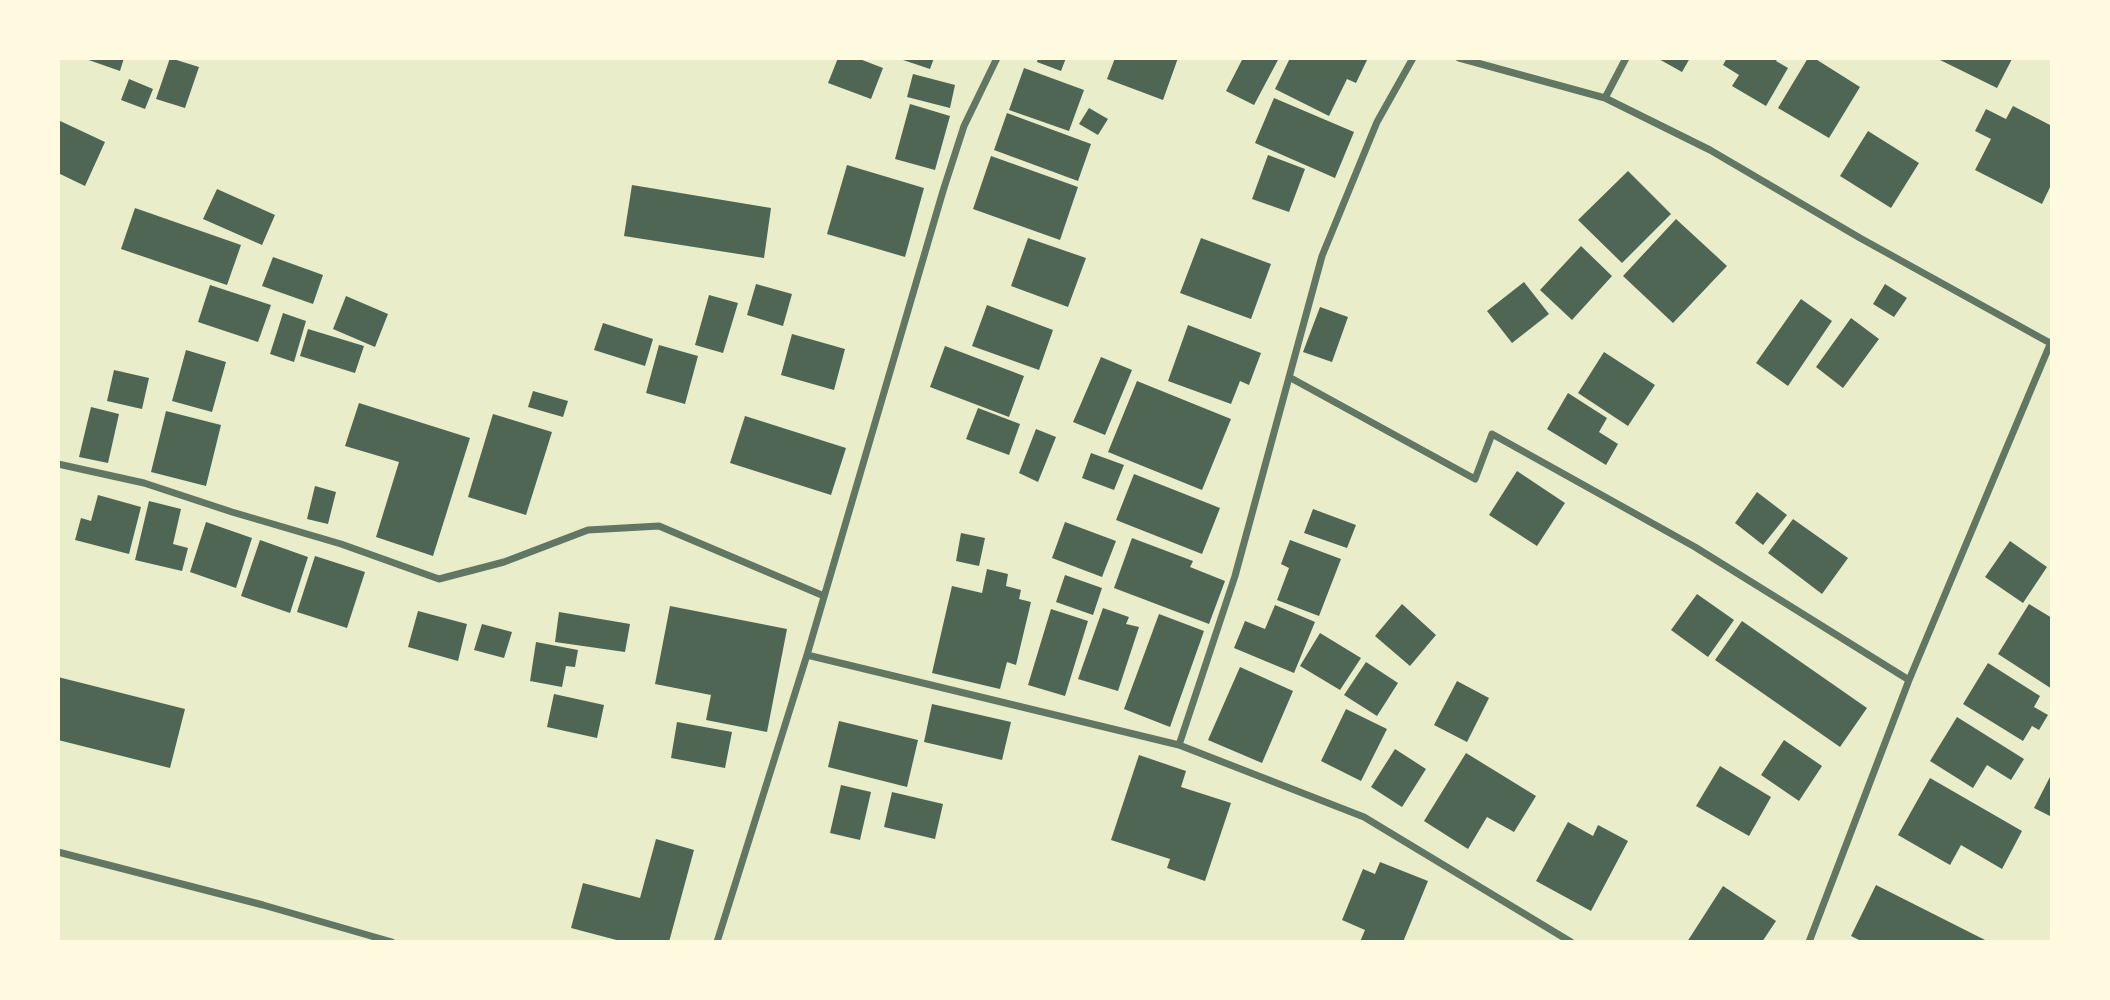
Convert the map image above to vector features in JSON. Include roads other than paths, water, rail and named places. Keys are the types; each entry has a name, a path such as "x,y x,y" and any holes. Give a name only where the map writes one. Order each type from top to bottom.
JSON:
{"street":[{"path":"717,942 807,656 943,191 964,126 997,58"},
{"path":"1178,745 1235,576 1322,256 1377,122 1413,58"},
{"path":"1459,58 1605,98 1710,150 1860,238 2052,344 1909,680 1809,942"},
{"path":"1605,98 1626,58"},
{"path":"1289,377 1475,479 1492,434 1695,547 1909,680"},
{"path":"58,464 144,483 341,544 439,579 504,562 588,530 659,526 824,596"},
{"path":"807,656 1178,745 1364,817 1571,942"},
{"path":"58,852 263,905 391,942"}]}
